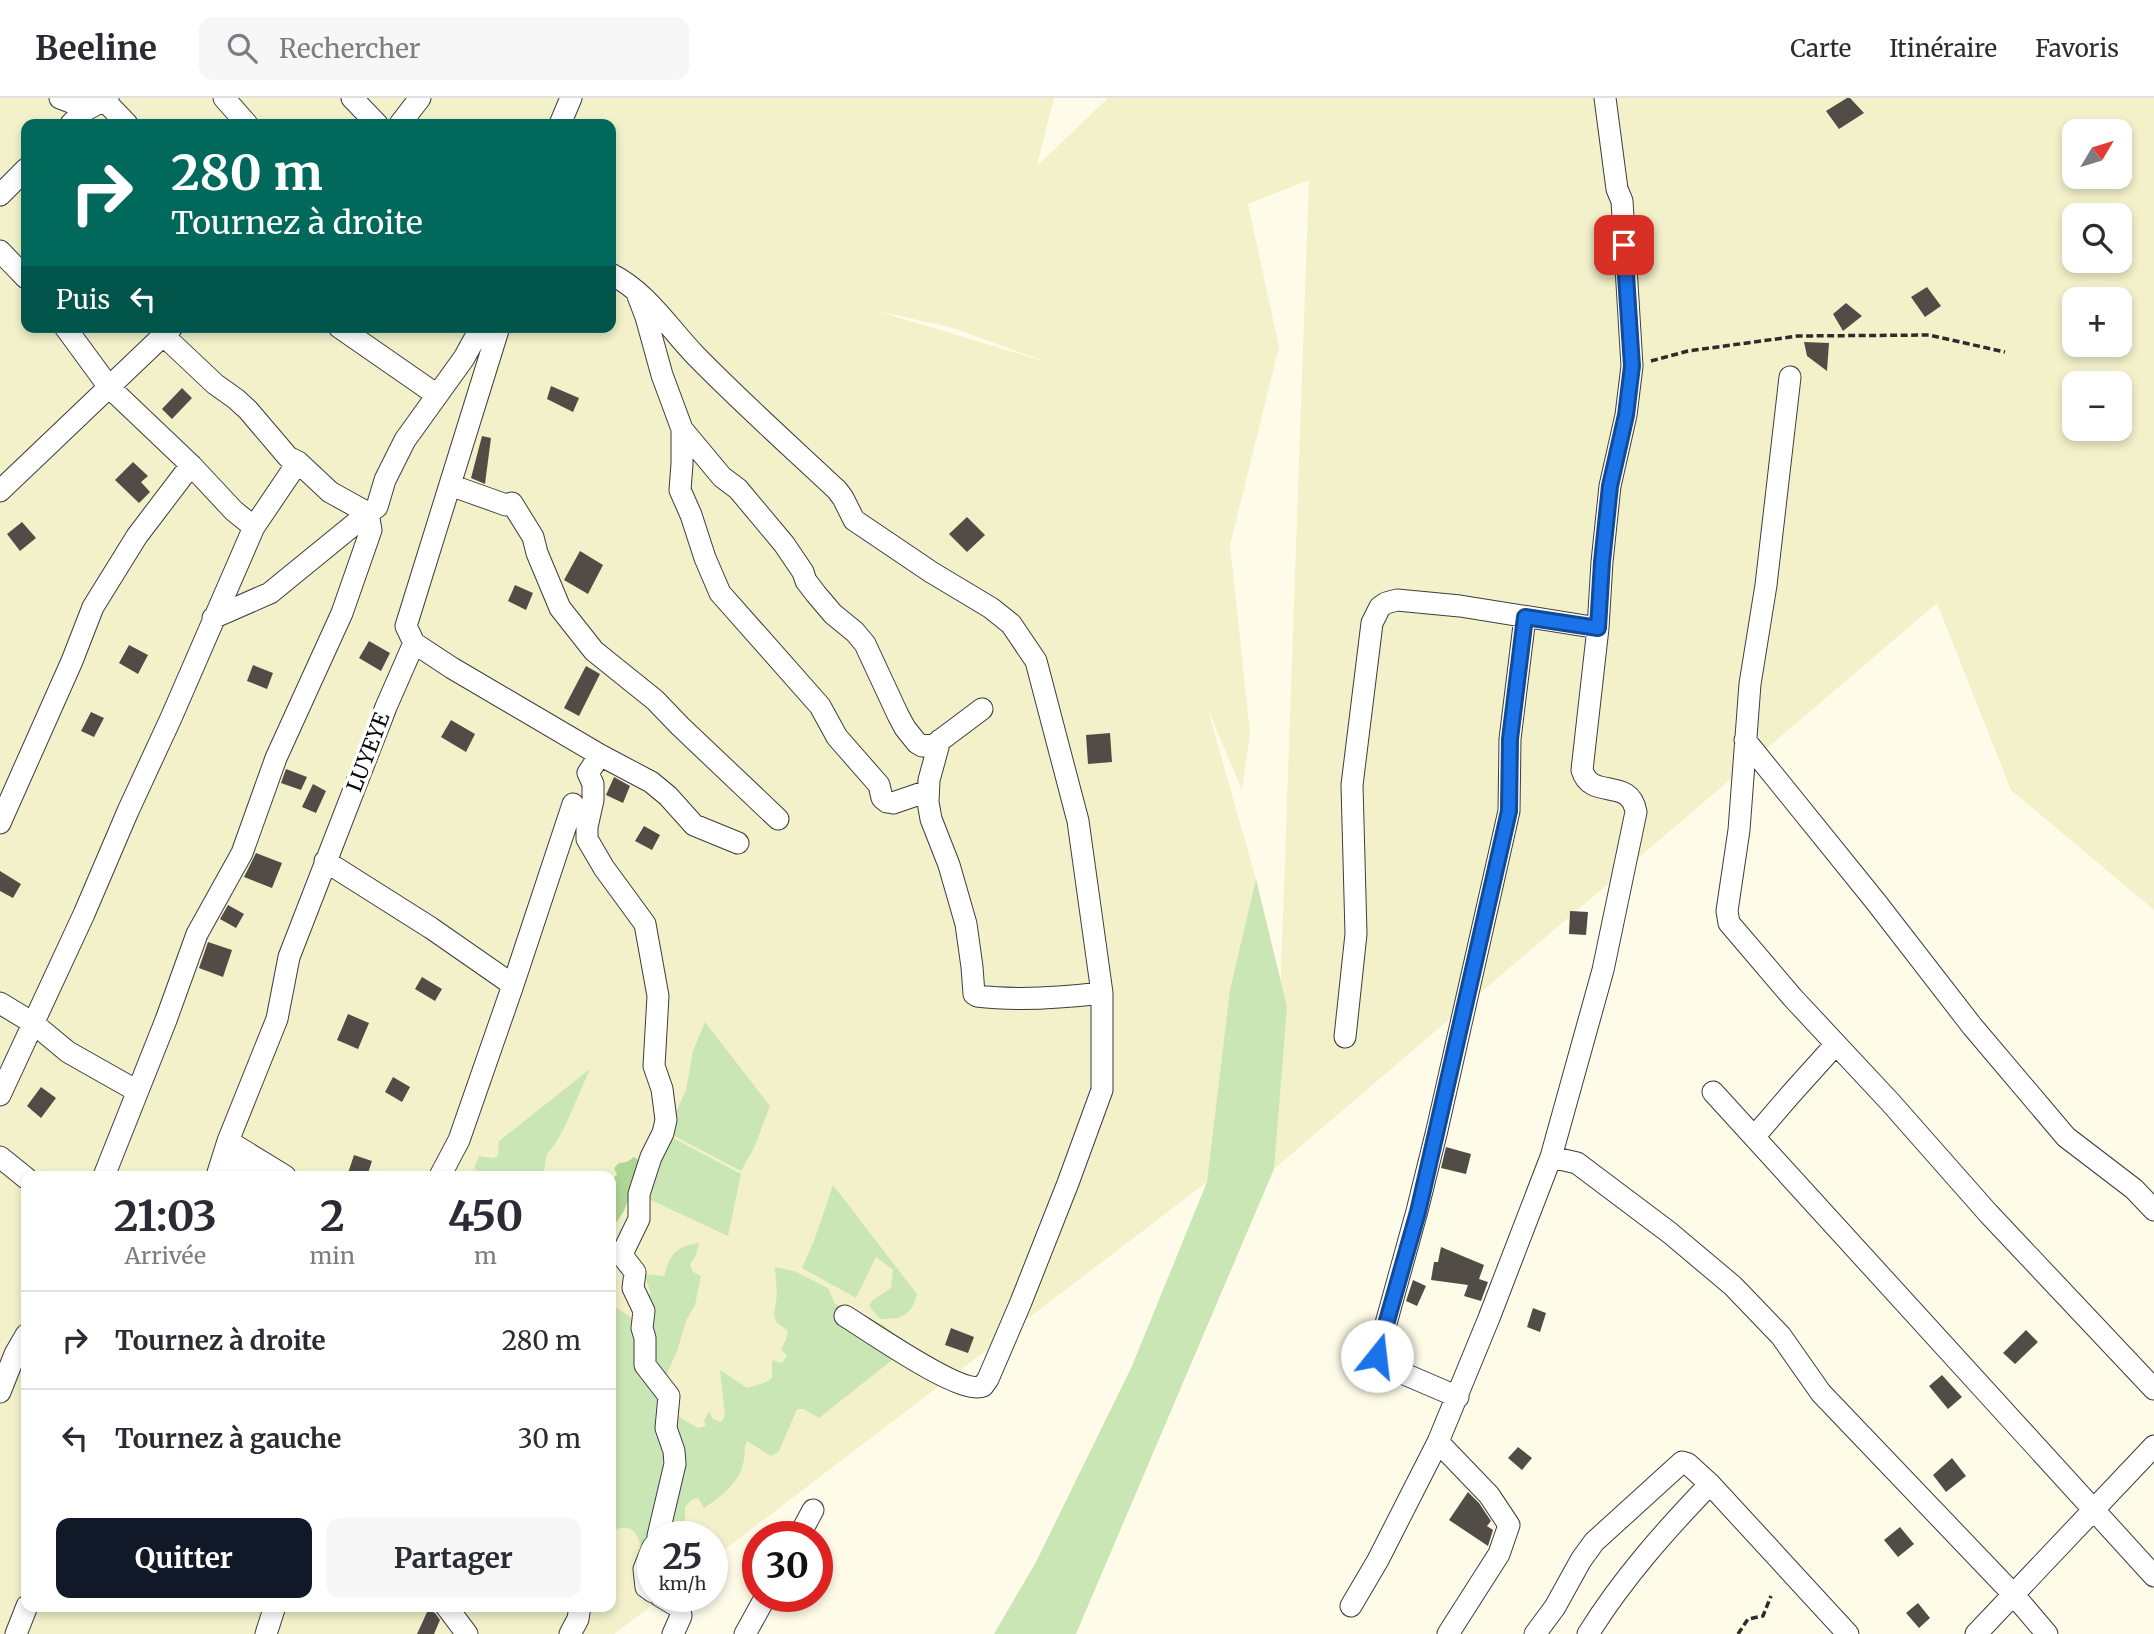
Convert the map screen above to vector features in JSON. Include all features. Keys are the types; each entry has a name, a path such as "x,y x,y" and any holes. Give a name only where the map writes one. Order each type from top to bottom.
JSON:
{"street":[{"path":"60,98 78,105 78,118"},
{"path":"224,98 243,119"},
{"path":"352,98 372,119"},
{"path":"404,119 420,98"},
{"path":"562,119 571,98"},
{"path":"1351,1606 1378,1560 1458,1397 1551,1157 1603,970 1636,812 1634,801 1629,794 1592,784 1585,778 1583,769 1610,486 1626,415 1632,366 1622,201 1617,189 1605,98"},
{"path":"78,118 107,99 123,119"},
{"path":"0,195 21,174"},
{"path":"0,251 21,273"},
{"path":"616,277 634,288 655,308 696,356 841,494 854,520 1012,624 1035,657 1078,821 1102,993 1101,1095 1021,1302 984,1386 974,1388 919,1364 845,1316"},
{"path":"634,288 682,429 784,544 806,581 833,614 865,644 898,715 917,743 931,746 982,709"},
{"path":"69,333 109,387 191,465 234,511 254,527"},
{"path":"0,491 166,333"},
{"path":"170,333 215,384 236,399 288,457 298,462 330,492 368,513"},
{"path":"349,333 438,395"},
{"path":"213,618 270,593 377,507 385,480 405,440 464,358 488,333"},
{"name":"LUYEYE","path":"223,1158 277,1020 289,957 414,642 406,626 450,485 492,333"},
{"path":"1790,377 1766,585 1750,684 1739,830 1727,911 1729,923 1793,998 1988,1213 2154,1389"},
{"path":"682,429 680,490 720,593 820,706 837,737 879,785 882,798 892,803 928,791"},
{"path":"0,1095 84,914 254,527 298,462"},
{"path":"0,823 93,607 137,536 191,465"},
{"path":"450,485 506,505 512,503 536,544 537,553 560,608 594,651 655,700 778,819"},
{"path":"106,1171 197,934 242,853 276,758 342,612 371,530 368,513"},
{"path":"1345,1037 1356,934 1352,785 1374,615 1386,603 1396,600 1460,606 1598,628"},
{"path":"1458,1397 1381,1364 1377,1356 1418,1212 1509,811 1510,739 1525,617"},
{"path":"414,642 452,668 651,782 668,796 694,825 738,843"},
{"path":"940,740 929,780 928,802 931,819 949,865 966,924 974,993 977,996 1000,999 1102,993"},
{"path":"1745,740 1972,1026 2066,1137 2140,1195 2154,1210"},
{"path":"600,755 588,773 593,784 593,800 587,839 604,868 645,924 658,996 654,1066 662,1089 666,1119 639,1194 639,1219 623,1252 635,1272 633,1288 644,1311 642,1328 645,1338 645,1365 669,1396 666,1429 674,1451 675,1464 662,1521"},
{"path":"443,1171 459,1140 573,804"},
{"path":"325,861 431,928 513,985"},
{"path":"0,1003 33,1023 68,1052 137,1091"},
{"path":"1754,1137 1836,1044"},
{"path":"1713,1092 2154,1576"},
{"path":"0,1157 21,1174"},
{"path":"1551,1157 1577,1163 1670,1233 1733,1286 1781,1336 1821,1393 2014,1594 2047,1634"},
{"path":"223,1158 246,1171"},
{"path":"223,1158 268,1171"},
{"path":"0,1392 8,1349"},
{"path":"1437,1442 1489,1495 1509,1525 1499,1554 1448,1634"},
{"path":"1976,1634 2154,1446"},
{"path":"1535,1634 1555,1607 1594,1542 1682,1462 1688,1464 1710,1484 1848,1634"},
{"path":"1588,1634 1625,1578 1710,1484"},
{"path":"807,1521 813,1510"},
{"path":"16,1634 25,1612"},
{"path":"265,1634 273,1612"},
{"path":"450,1612 467,1634"},
{"path":"570,1634 579,1612"},
{"path":"673,1634 680,1612"},
{"path":"745,1634 757,1612"}],"path":[{"path":"1632,366 1688,351 1798,336 1928,335 2005,352"},
{"path":"1738,1634 1748,1619 1763,1616 1771,1596"}],"green space":[{"path":"0,98 1054,98 1037,166 1108,98 2154,98 2154,910 2011,790 1937,603 1274,1169 1309,180 1248,204 1279,347 1230,545 1250,733 1242,790 1207,707 1256,879 1207,1182 762,1521 742,1521 742,1536 728,1547 728,1521 637,1521 637,1612 643,1612 614,1634 0,1634","holes":["877,311 950,327 1044,361 1043,361"]},
{"path":"1256,879 1287,1007 1274,1169 1076,1634 994,1634 1036,1562 1132,1366 1207,1182 1230,990"},
{"path":"705,1022 770,1106 754,1148 741,1171 667,1132 686,1090 693,1051"},
{"path":"590,1069 566,1124 547,1154 544,1171 477,1171 474,1168 479,1156 498,1156 499,1141"},
{"path":"667,1135 741,1174 728,1236 642,1196"},
{"path":"634,1157 641,1162 624,1211 616,1223 617,1175 614,1168 619,1163"},
{"path":"833,1185 917,1294 912,1307 904,1315 880,1319 869,1306 873,1300 891,1288 893,1270 876,1257 856,1298 802,1268"},
{"path":"699,1243 690,1265 693,1272 701,1276 695,1305 686,1321 665,1378 668,1410 698,1428 706,1426 704,1421 709,1411 713,1419 721,1422 725,1416 720,1370 747,1388 772,1378 772,1360 782,1363 787,1356 781,1349 788,1331 776,1322 774,1313 777,1295 775,1267 794,1271 828,1288 835,1304 881,1324 911,1345 819,1418 804,1409 797,1409 779,1451 771,1456 747,1441 742,1467 730,1488 704,1508 698,1498 691,1500 685,1507 685,1521 637,1521 637,1538 630,1529 617,1529 616,1532 616,1307 629,1316 637,1326 642,1296 651,1293 644,1274 664,1276 669,1262 679,1249"}],"building":[{"path":"1847,98 1864,113 1839,129 1826,111"},
{"path":"1927,287 1941,306 1925,317 1911,297"},
{"path":"1846,303 1862,316 1843,331 1833,314"},
{"path":"1804,342 1829,343 1827,371 1807,356"},
{"path":"551,386 579,398 573,412 547,399"},
{"path":"182,388 192,398 172,419 162,409"},
{"path":"482,436 491,438 485,484 471,478"},
{"path":"133,462 148,476 141,482 150,492 139,503 115,480"},
{"path":"967,517 985,535 967,552 949,534"},
{"path":"22,522 36,538 20,551 7,534"},
{"path":"580,551 603,565 588,594 564,580"},
{"path":"515,585 533,593 526,610 508,601"},
{"path":"369,641 390,653 381,671 359,658"},
{"path":"129,645 148,655 138,674 119,663"},
{"path":"253,665 273,673 267,689 247,681"},
{"path":"586,666 600,674 579,716 564,708"},
{"path":"91,712 104,718 94,737 81,731"},
{"path":"451,720 475,734 466,752 441,737"},
{"path":"1110,733 1112,762 1088,764 1086,735"},
{"path":"286,769 307,777 301,790 281,783"},
{"path":"614,777 630,786 623,803 606,795"},
{"path":"313,784 326,791 316,813 302,807"},
{"path":"644,826 660,835 652,850 635,841"},
{"path":"256,853 282,863 272,888 244,877"},
{"path":"0,871 21,884 13,898 0,891"},
{"path":"228,905 244,914 236,928 220,919"},
{"path":"1570,911 1588,912 1586,935 1569,934"},
{"path":"208,942 232,950 223,977 199,968"},
{"path":"422,977 442,989 435,1001 415,989"},
{"path":"348,1014 369,1023 358,1049 337,1040"},
{"path":"393,1077 410,1087 402,1102 385,1092"},
{"path":"41,1087 56,1098 41,1118 27,1106"},
{"path":"1446,1147 1471,1154 1466,1174 1441,1168"},
{"path":"354,1155 372,1161 369,1171 349,1171"},
{"path":"1441,1247 1484,1265 1479,1279 1488,1282 1481,1301 1464,1296 1468,1285 1431,1280 1434,1262 1438,1262"},
{"path":"1413,1280 1426,1286 1417,1306 1406,1301"},
{"path":"1533,1308 1546,1313 1540,1332 1527,1327"},
{"path":"951,1328 974,1337 968,1353 945,1345"},
{"path":"2026,1330 2038,1342 2015,1364 2003,1353"},
{"path":"1942,1375 1962,1397 1948,1409 1929,1386"},
{"path":"1518,1447 1532,1458 1522,1470 1508,1458"},
{"path":"1952,1458 1966,1476 1946,1492 1933,1475"},
{"path":"1468,1492 1491,1521 1487,1526 1493,1530 1488,1546 1449,1520"},
{"path":"1900,1527 1914,1544 1898,1557 1884,1540"},
{"path":"1918,1603 1930,1618 1919,1628 1906,1613"},
{"path":"427,1612 435,1613 440,1620 434,1634 417,1634"}],"route":[{"path":"1377,1356 1418,1212 1509,811 1510,739 1525,617 1598,628 1610,486 1626,415 1632,366 1624,245"}]}
